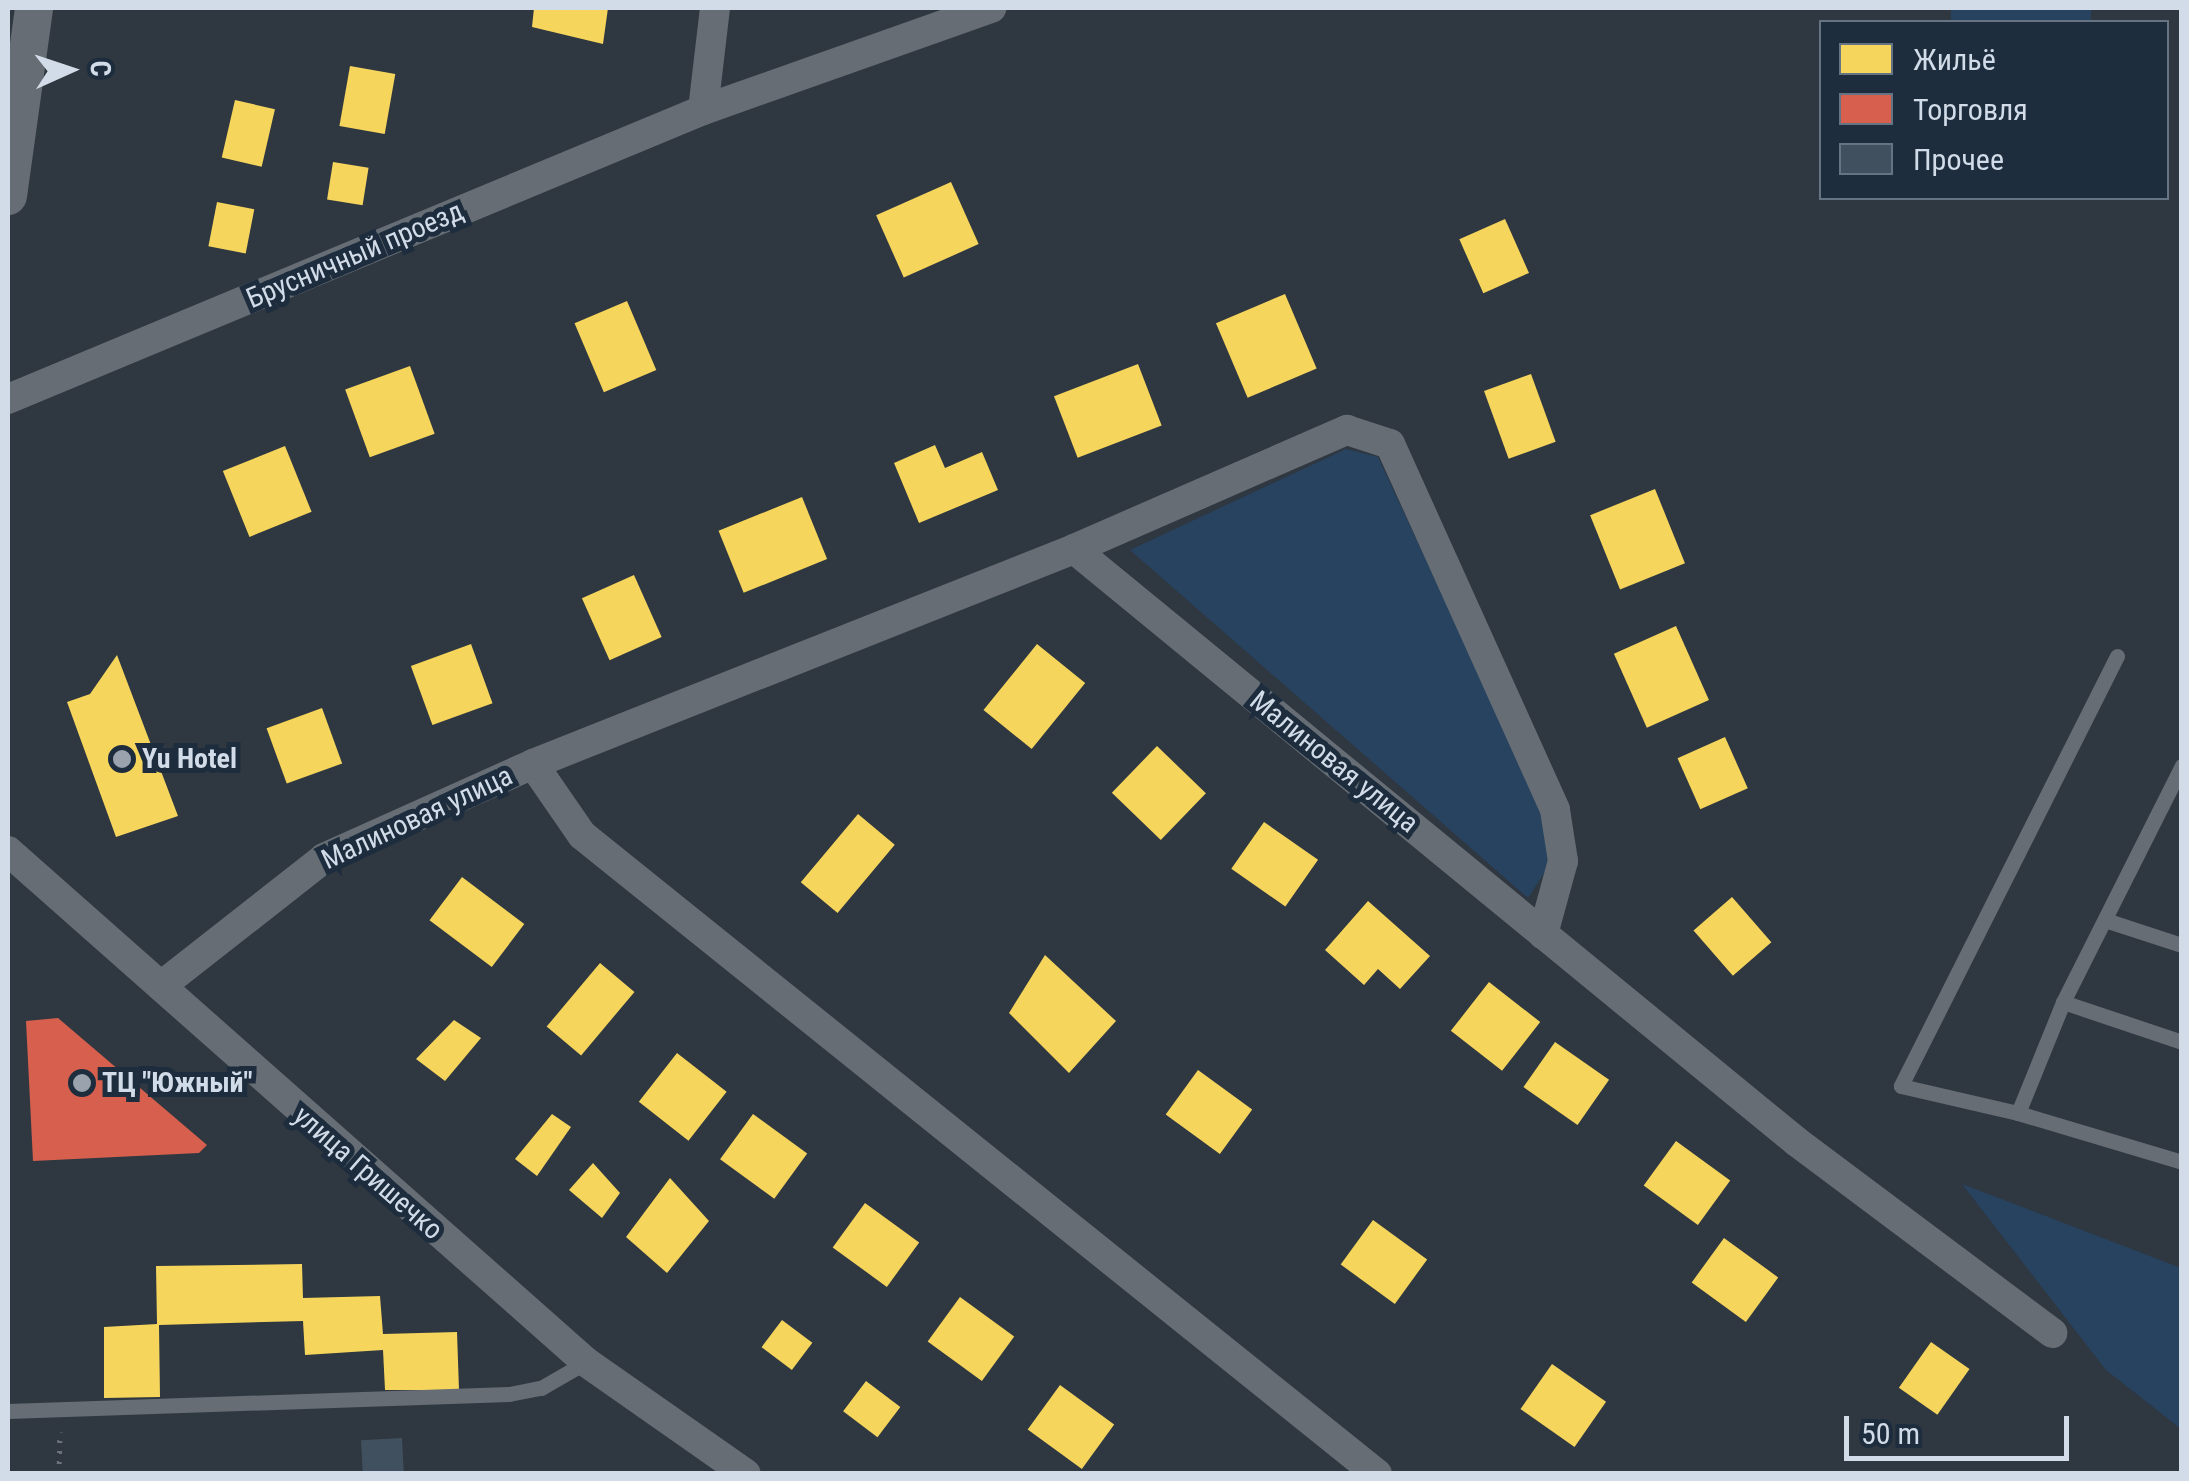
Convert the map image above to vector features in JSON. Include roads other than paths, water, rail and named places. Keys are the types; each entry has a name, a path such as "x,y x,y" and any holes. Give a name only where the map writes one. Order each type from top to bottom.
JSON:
{"street":[{"path":"8,196 34,8"},
{"path":"702,110 715,8"},
{"name":"Брусничный проезд","path":"8,398 702,110 991,8"},
{"path":"1074,550 1348,430 1390,444 1555,810 1563,861 1543,934"},
{"name":"Малиновая улица","path":"161,986 324,858 533,764 1074,550 1797,1142 2052,1333"},
{"name":"Малиновая улица","path":"533,764 582,835 1377,1474"},
{"name":"улица Гришечко","path":"8,850 586,1362 746,1474"}],"lane":[{"path":"2117,656 1901,1086 2018,1114 2182,1162"},
{"path":"2018,1114 2062,1002 2175,792 2182,764"},
{"path":"2105,920 2182,945"},
{"path":"2062,1002 2182,1042"},
{"path":"8,1410 509,1394 540,1388 586,1362"}],"place":[{"name":"Yu Hotel","path":"122,759"},
{"name":"ТЦ \"Южный\"","path":"82,1083"}]}
